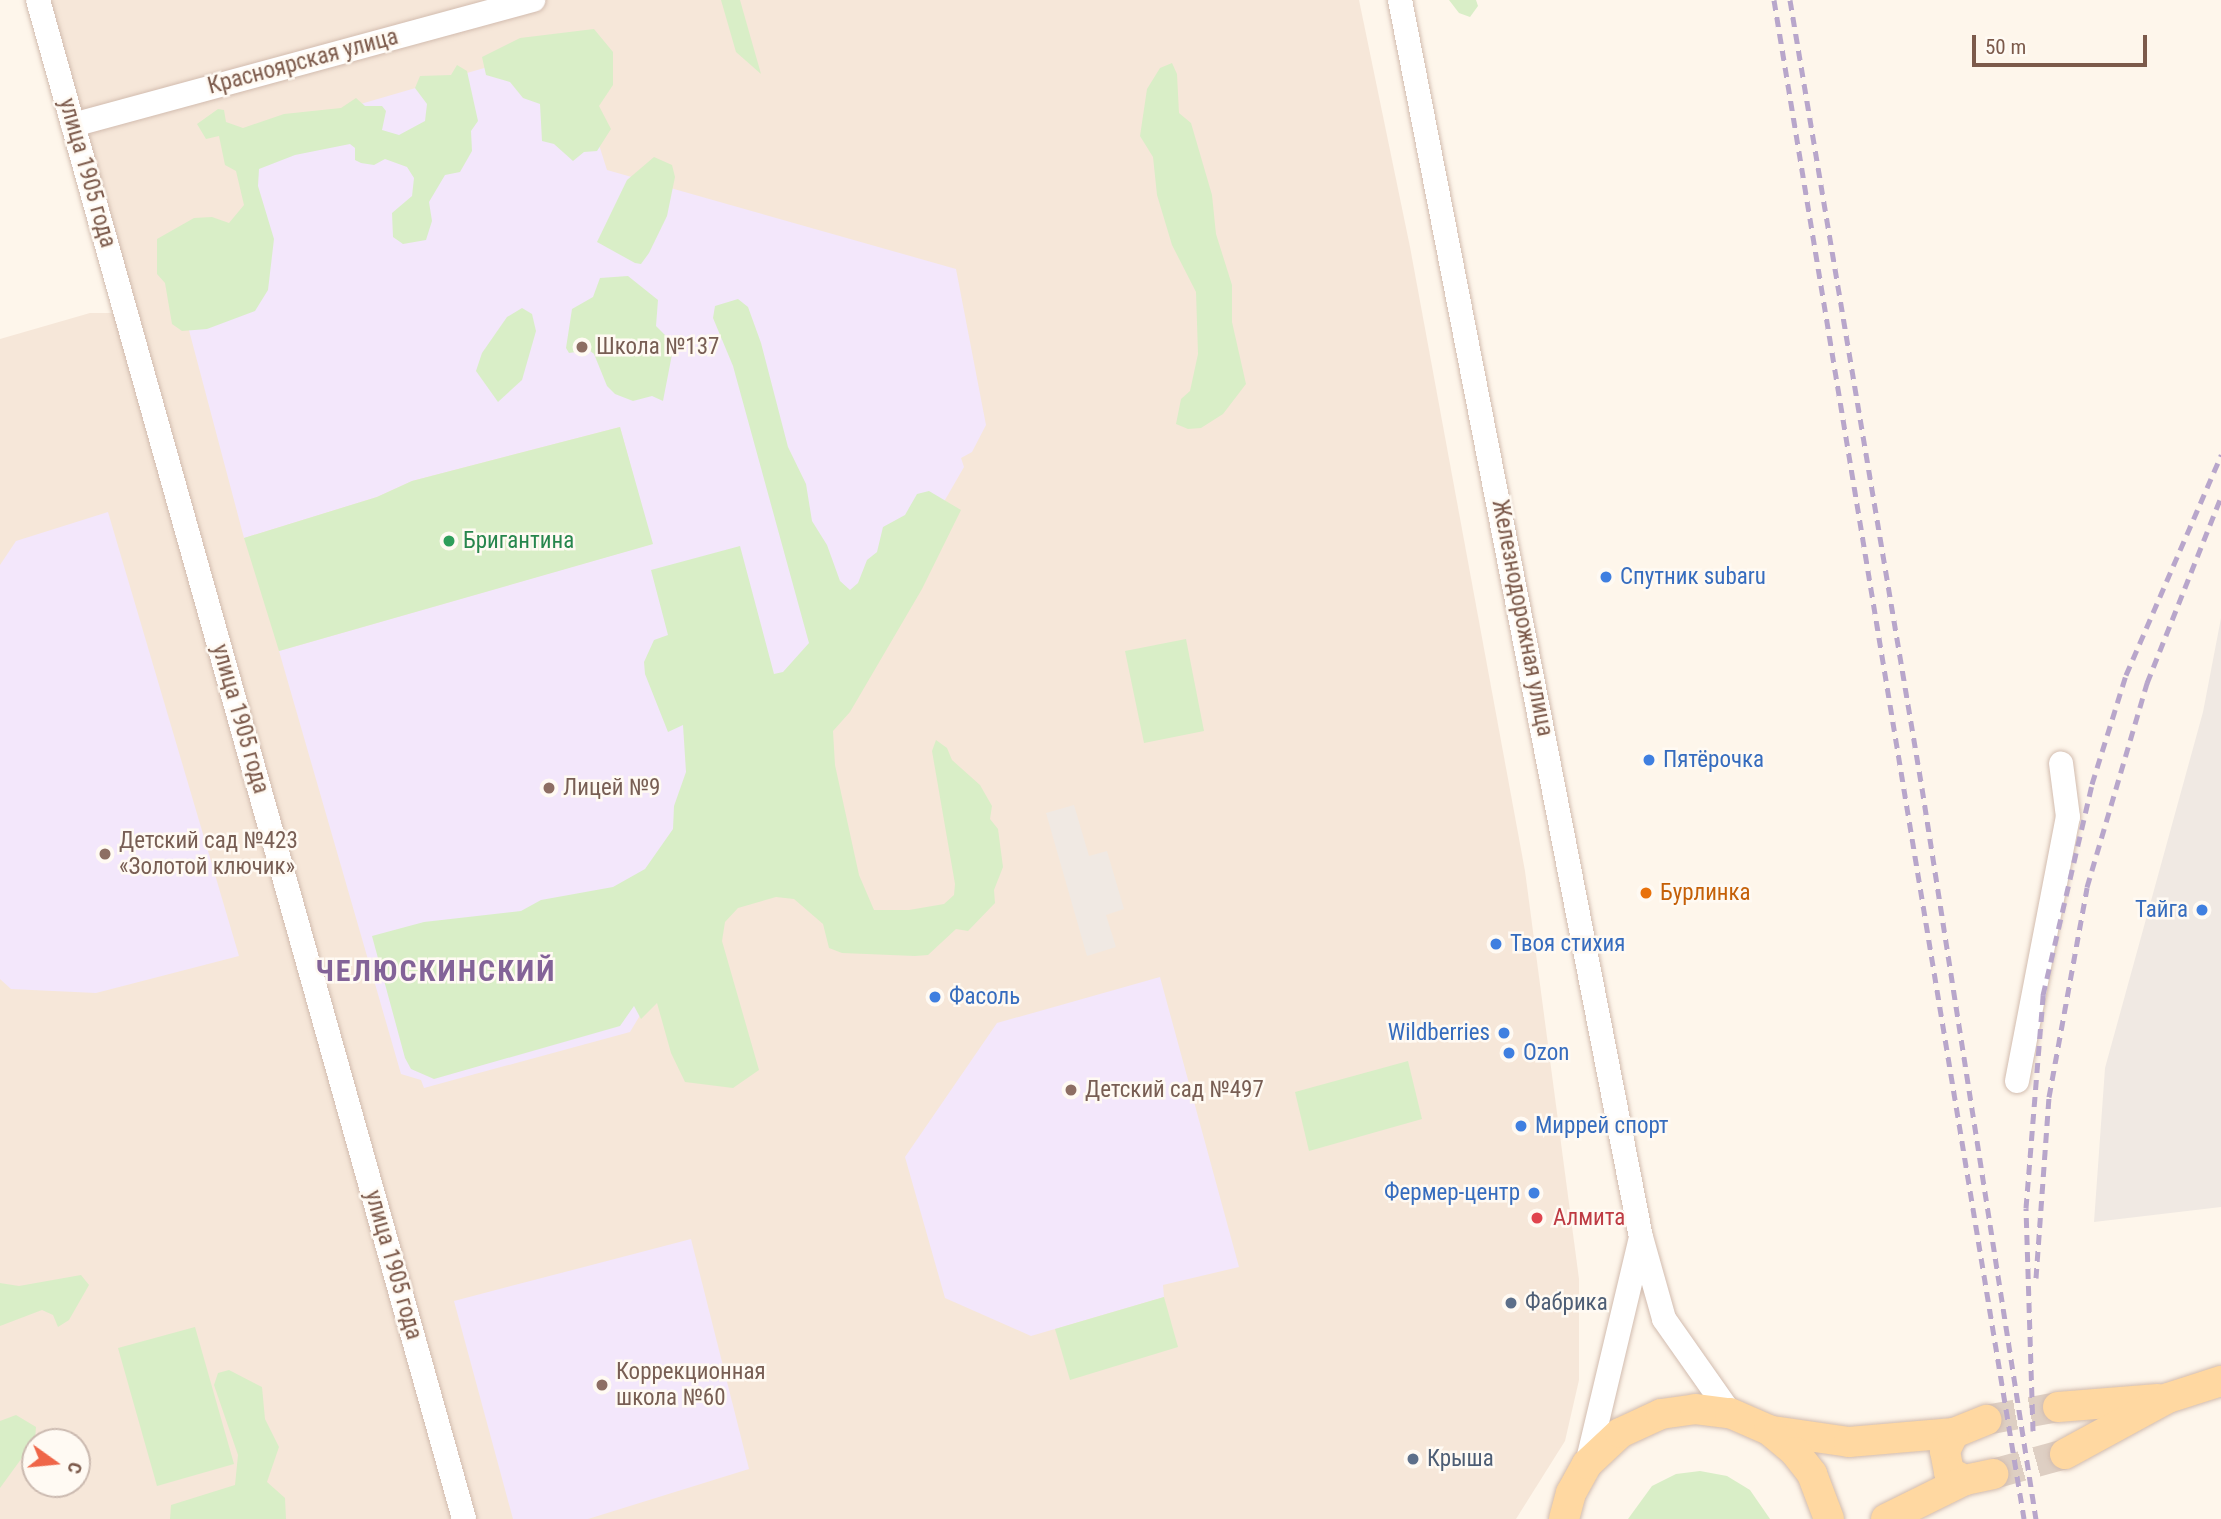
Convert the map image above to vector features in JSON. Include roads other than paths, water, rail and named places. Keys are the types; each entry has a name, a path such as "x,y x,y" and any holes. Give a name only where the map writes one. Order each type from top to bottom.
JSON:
{"main road":[{"path":"2065,1454 2168,1398 2221,1381"},
{"path":"2058,1407 2168,1398"},
{"path":"1564,1519 1571,1493 1587,1464 1620,1433 1661,1414 1695,1409 1730,1413 1769,1430 1849,1442 1954,1433 1986,1420"},
{"path":"1769,1430 1795,1452 1812,1474 1829,1519"},
{"path":"1886,1519 1979,1477 1949,1472 1945,1451 1954,1433"}],"street":[{"name":"улица 1905 года","path":"38,0 464,1519"},
{"name":"Красноярская улица","path":"73,125 533,0"},
{"name":"Железнодорожная улица","path":"1400,0 1641,1237 1664,1318 1730,1413"},
{"path":"2017,1082 2068,817 2061,763"},
{"path":"1587,1464 1622,1301 1641,1237"}],"tunnel":[{"path":"1986,1420 2058,1407"},
{"path":"1993,1474 2065,1454"}],"railway":[{"path":"1774,0 2024,1519"},
{"path":"1790,0 1922,788 2036,1519"},
{"path":"2033,1431 2026,1208 2043,995 2092,784 2126,675 2221,455"},
{"path":"2036,1278 2049,1097 2087,887 2147,683 2221,497"}],"place":[{"name":"Школа №137","path":"582,347"},
{"name":"Бригантина","path":"449,541"},
{"name":"Спутник subaru","path":"1606,577"},
{"name":"Пятёрочка","path":"1649,760"},
{"name":"Лицей №9","path":"549,788"},
{"name":"Детский сад №423 «Золотой ключик»","path":"105,854"},
{"name":"Бурлинка","path":"1646,893"},
{"name":"Тайга","path":"2202,910"},
{"name":"Твоя стихия","path":"1496,944"},
{"name":"Фасоль","path":"935,997"},
{"name":"Wildberries","path":"1504,1033"},
{"name":"Ozon","path":"1509,1053"},
{"name":"Детский сад №497","path":"1071,1090"},
{"name":"Миррей спорт","path":"1521,1126"},
{"name":"Фермер-центр","path":"1534,1193"},
{"name":"Алмита","path":"1537,1218"},
{"name":"Фабрика","path":"1511,1303"},
{"name":"Коррекционная школа №60","path":"602,1385"},
{"name":"Крыша","path":"1413,1459"}],"district":[{"name":"ЧЕЛЮСКИНСКИЙ","path":"436,971"}]}
